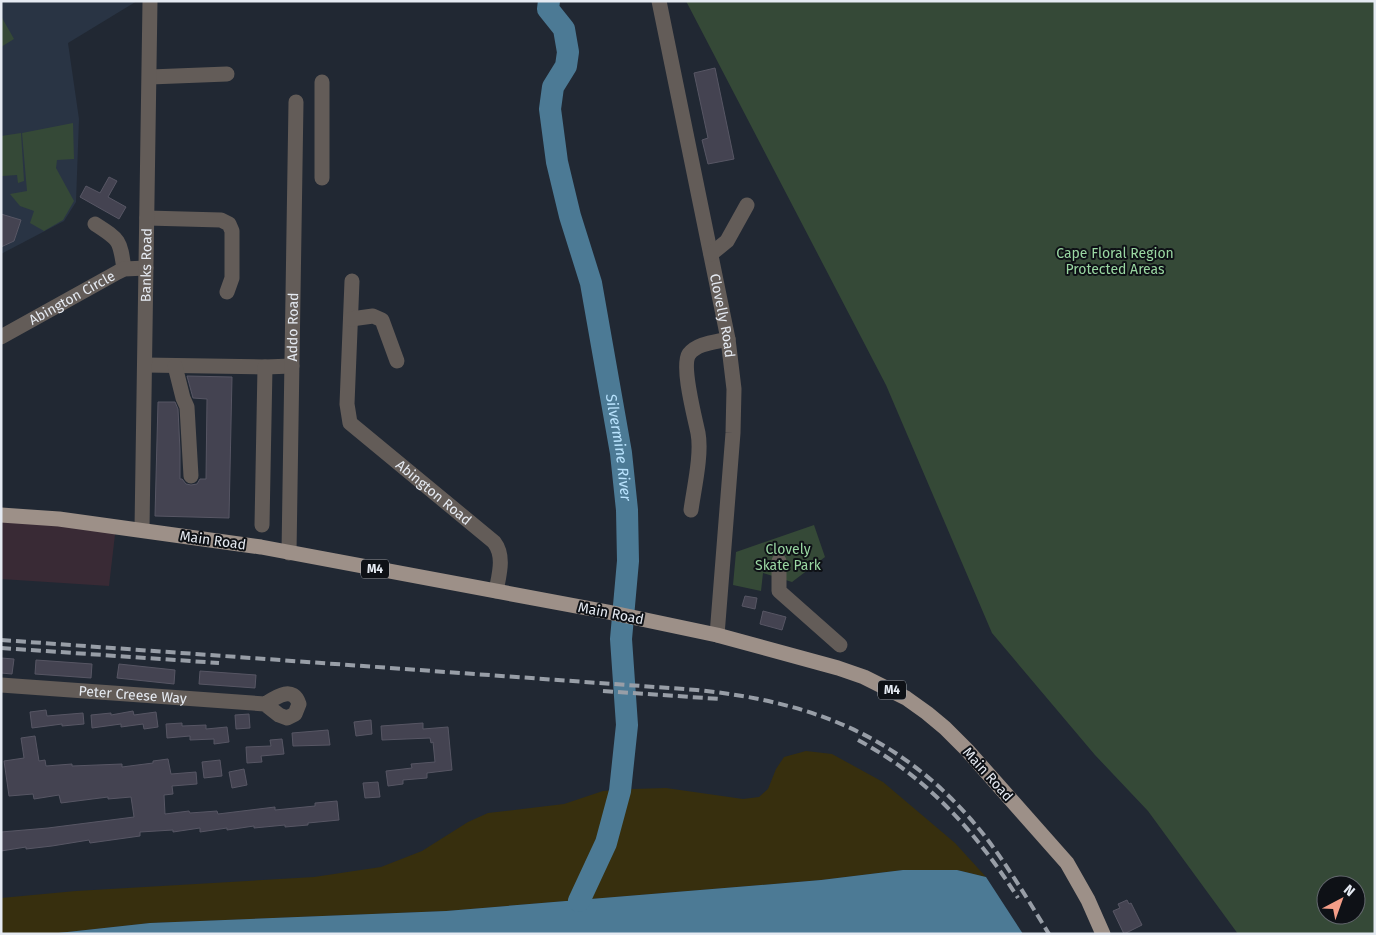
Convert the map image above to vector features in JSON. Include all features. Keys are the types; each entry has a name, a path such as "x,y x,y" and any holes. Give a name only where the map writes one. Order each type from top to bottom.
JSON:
{"main road":[{"name":"Main Road","path":"1,515 59,519 142,529 289,552 639,618 717,635 838,668 864,677 906,698 927,712 967,750 1062,857 1081,885 1102,934"}],"street":[{"name":"Banks Road","path":"142,529 150,1"},
{"name":"Clovelly Road","path":"659,1 728,339 734,388 717,635"},
{"path":"150,77 227,74"},
{"path":"322,82 322,178"},
{"name":"Addo Road","path":"289,552 296,102"},
{"path":"296,123 321,125"},
{"path":"711,254 727,241 747,205"},
{"path":"147,218 221,220 229,224 232,231 232,278 227,292"},
{"path":"95,224 115,237 119,242 124,269"},
{"name":"Abington Circle","path":"1,337 124,269 146,268"},
{"name":"Abington Road","path":"352,281 347,404 349,420 352,426 494,542 501,558 496,591"},
{"path":"351,319 373,316 380,318 397,361"},
{"path":"692,510 699,444 686,368 687,357 696,348 728,339"},
{"path":"145,365 292,366"},
{"path":"175,366 187,407 191,476"},
{"path":"262,526 265,367"},
{"path":"779,561 779,591 840,645"},
{"name":"Peter Creese Way","path":"1,685 265,704"}],"shaded area":[{"path":"1,1 137,1 68,43 79,119 76,202 64,221 1,254"},
{"path":"1,515 116,526 109,586 1,579"}],"green space":[{"name":"Cape Floral Region Protected Areas","path":"686,1 1375,1 1375,934 1238,934 1148,811 1095,755 992,633 886,385"},
{"path":"1,16 14,39 1,47"},
{"path":"73,123 74,159 57,160 56,168 74,201 63,220 44,231 30,223 34,211 20,206 10,194 27,191 22,133"},
{"path":"21,133 24,181 18,183 17,175 2,176 1,136"},
{"name":"Clovely Skate Park","path":"814,525 825,557 792,582 763,573 761,591 733,585 736,552"}],"sand":[{"path":"806,751 832,754 883,782 955,843 986,877 957,870 903,870 821,880 446,911 150,923 49,934 1,934 1,898 76,891 314,877 381,867 422,851 468,822 488,813 564,804 603,791 666,788 743,799 759,797 768,789 776,769 784,757"}],"water":[{"path":"903,870 957,870 986,877 1023,934 49,934 150,923 446,911 821,880"}],"building":[{"path":"715,68 734,159 708,164 702,140 708,138 694,73"},
{"path":"109,177 117,181 108,197 126,207 119,219 80,197 86,186 100,193"},
{"path":"1,214 21,220 14,241 1,247"},
{"path":"187,376 232,377 229,518 155,516 158,402 175,402 178,409 180,479 186,484 191,485 197,484 200,479 206,479 207,399 193,398"},
{"path":"745,596 757,598 755,609 742,606"},
{"path":"763,611 786,617 782,630 760,624"},
{"path":"1,658 14,659 12,674 1,673"},
{"path":"36,660 92,664 91,678 35,674"},
{"path":"119,664 175,670 174,684 117,678"},
{"path":"200,671 256,675 255,688 199,684"},
{"path":"46,710 47,716 83,713 84,724 62,726 62,724 32,728 30,712"},
{"path":"133,711 134,715 156,712 158,727 144,729 143,724 121,727 121,724 92,728 91,715 111,713 111,715"},
{"path":"249,714 250,728 236,729 235,715"},
{"path":"371,720 372,734 356,736 354,722"},
{"path":"182,723 182,726 206,725 206,729 227,727 229,742 214,744 214,739 190,740 190,736 167,738 166,724"},
{"path":"423,723 423,729 448,727 452,770 427,773 427,778 403,780 403,784 388,786 386,771 412,768 411,764 435,762 433,742 431,743 430,738 382,740 381,726"},
{"path":"328,730 330,745 293,746 292,733"},
{"path":"35,736 39,761 45,760 46,766 122,764 122,767 168,759 171,774 196,772 197,784 172,786 173,794 164,795 165,814 189,811 190,813 217,811 218,814 275,807 275,810 315,806 315,803 337,801 339,820 285,827 285,825 254,828 254,826 200,832 200,828 173,832 173,830 140,832 140,836 90,843 89,840 1,851 1,832 134,817 131,797 108,799 108,797 61,803 59,795 34,799 33,794 9,796 4,761 24,758 21,738"},
{"path":"282,739 284,754 261,756 262,762 247,763 246,747 271,746 270,740"},
{"path":"220,760 222,776 204,778 202,762"},
{"path":"244,769 247,785 232,788 229,772"},
{"path":"378,782 380,797 365,798 363,783"},
{"path":"1127,900 1129,904 1131,903 1142,925 1124,934 1113,911 1120,908 1118,904"}],"waterway":[{"name":"Silvermine River","path":"549,1 548,9 564,29 568,52 566,66 553,87 550,109 557,162 570,216 591,283 621,453 627,510 628,561 621,639 627,725 620,791 606,843 579,901"}],"railway":[{"path":"1,640 697,690 782,704 820,716 857,731 891,750 924,774 954,802 984,835 1010,871 1049,934"},
{"path":"1,648 219,663"},
{"path":"603,691 720,699"},
{"path":"858,740 906,771 948,808 968,829 1018,898"}]}
